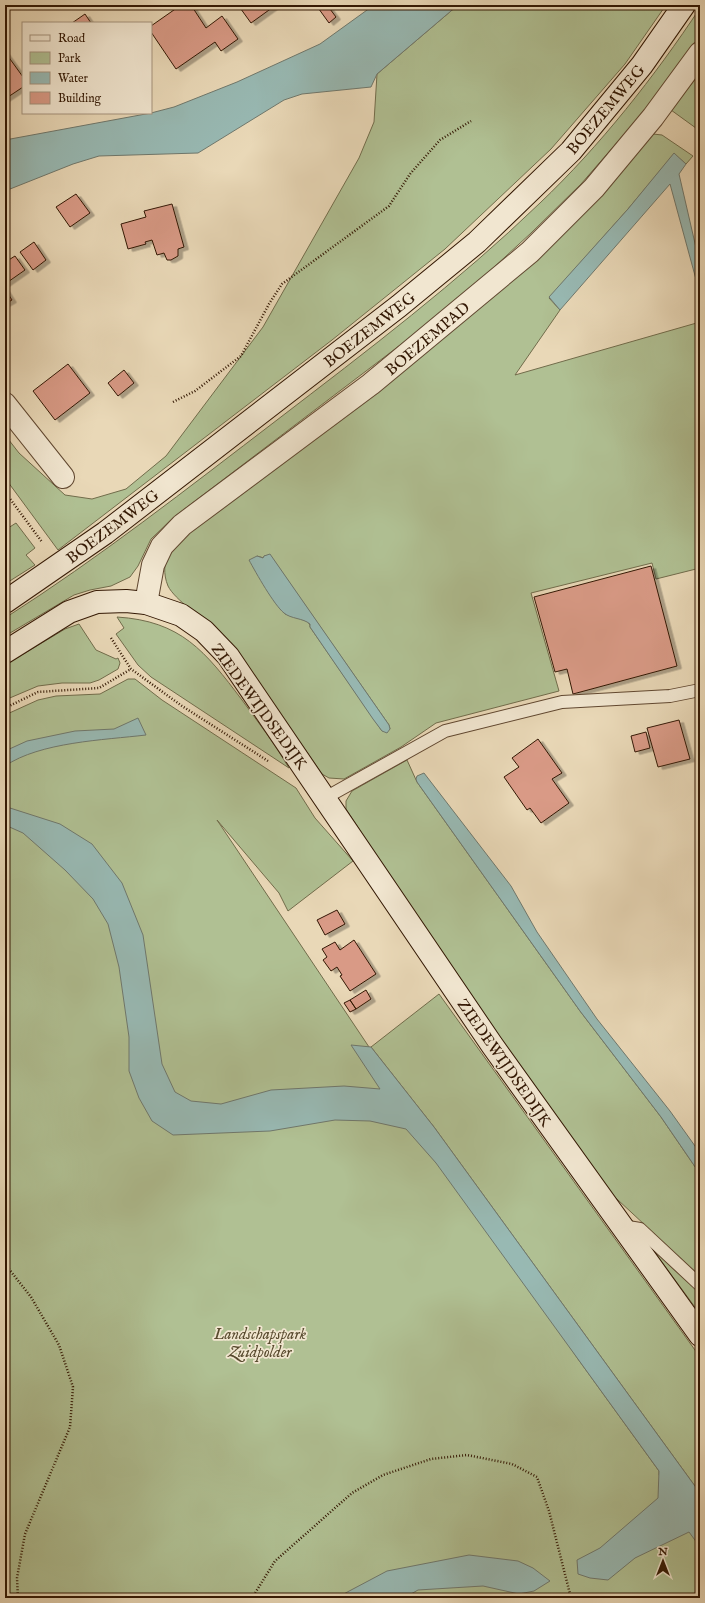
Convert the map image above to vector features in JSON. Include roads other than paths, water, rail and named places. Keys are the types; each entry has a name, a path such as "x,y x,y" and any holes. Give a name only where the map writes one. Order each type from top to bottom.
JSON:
{"street":[{"name":"BOEZEMWEG","path":"5,602 105,533 393,311 477,242 571,151 642,65 684,5"},
{"name":"BOEZEMPAD","path":"146,603 153,565 162,546 182,526 371,384 530,252 594,188 653,117 700,53"},
{"path":"5,404 63,477"},
{"name":"ZIEDEWIJDSEDIJK","path":"5,652 69,612 97,602 126,601 146,603 181,615 204,631 228,656 492,1045 700,1335"}],"lane":[{"path":"325,798 445,731 562,702 670,696 700,690"},
{"path":"622,1226 640,1229 700,1285"}],"water":[{"path":"374,5 458,5 377,74 371,87 302,94 284,100 198,153 99,156 73,164 5,191 5,140 152,114 152,113 174,107 237,82 320,44"},
{"path":"674,153 686,164 679,174 700,265 700,294 670,184 560,310 549,297 628,209"},
{"path":"270,554 389,725 390,729 387,733 382,731 373,719 310,627 310,624 284,613 270,596 249,560 257,556 263,558 264,556"},
{"path":"138,718 146,735 73,743 54,747 19,758 5,766 5,751 27,741 75,731 114,729"},
{"path":"424,773 511,886 537,932 597,1019 670,1111 700,1153 700,1174 661,1117 580,1011 417,782 417,776"},
{"path":"5,804 10,808 60,824 92,844 122,883 143,935 162,1064 175,1092 191,1101 221,1104 271,1090 344,1086 380,1089 351,1045 371,1047 434,1127 700,1493 700,1547 689,1532 635,1558 608,1580 590,1578 578,1574 577,1560 600,1548 658,1498 659,1471 436,1163 406,1129 370,1121 335,1120 270,1131 173,1135 152,1121 139,1098 129,1071 129,1037 119,967 108,924 93,899 65,870 23,833 5,825"},
{"path":"469,1555 518,1561 533,1568 550,1581 534,1591 519,1594 483,1586 418,1590 404,1598 336,1598 387,1571"}],"park label":[{"name":"Landschapspark Zuidpolder","path":"260,1342"}]}
